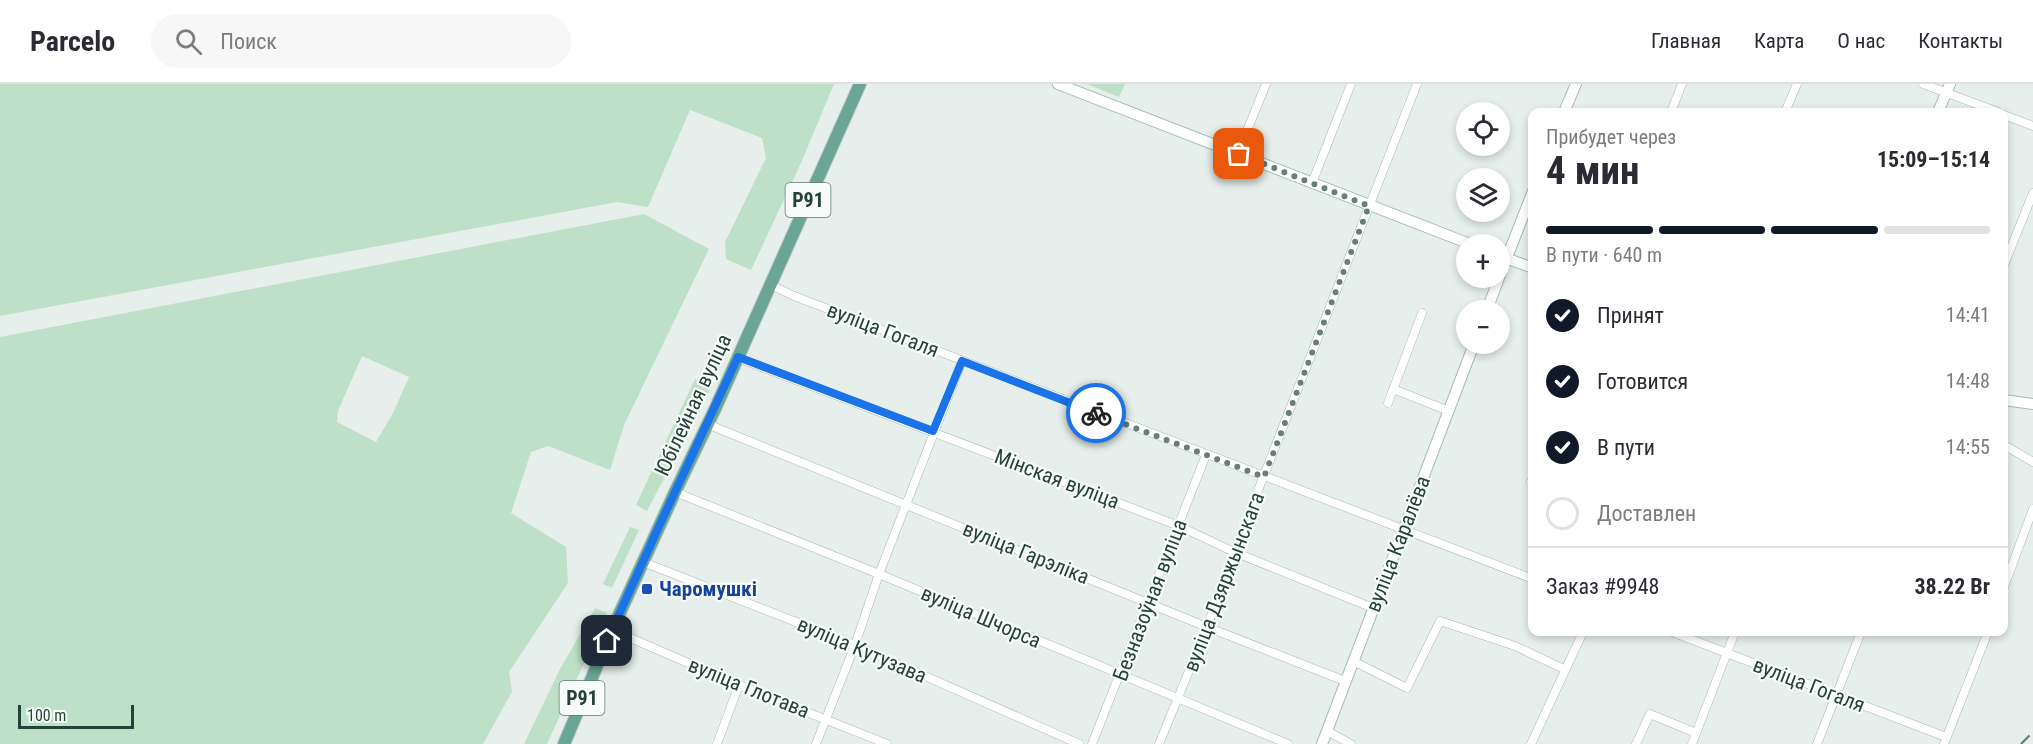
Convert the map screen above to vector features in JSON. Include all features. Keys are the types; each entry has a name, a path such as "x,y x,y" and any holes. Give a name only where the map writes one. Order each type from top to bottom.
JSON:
{"main road":[{"name":"Юбілейная вуліца","path":"564,744 612,630 771,285 860,84"}],"street":[{"path":"1058,84 1456,239"},
{"path":"1238,153 1266,84"},
{"path":"1312,183 1351,84"},
{"name":"вуліца Дзяржынскага","path":"1159,744 1207,627 1234,552 1417,84"},
{"path":"1566,108 1576,84"},
{"path":"1673,108 1682,84"},
{"path":"1787,108 1797,84"},
{"path":"1923,84 1948,88 1990,108"},
{"path":"1940,108 1948,88"},
{"path":"2008,117 2033,126"},
{"path":"2008,255 2033,192"},
{"path":"1510,242 1528,202"},
{"path":"1510,260 1528,266"},
{"name":"вуліца Гогаля","path":"771,285 962,361 1528,577"},
{"path":"1388,403 1422,313"},
{"name":"вуліца Каралёва","path":"1322,744 1470,354"},
{"name":"Мінская вуліца","path":"738,357 1179,526 1234,552 1374,608"},
{"path":"816,744 855,645 933,431 962,361"},
{"path":"1393,389 1449,411"},
{"path":"2008,401 2033,404"},
{"name":"вуліца Гарэліка","path":"707,424 1345,681"},
{"path":"2008,447 2033,462"},
{"name":"Безназоўная вуліца","path":"1092,744 1206,455"},
{"name":"вуліца Шчорса","path":"675,492 1288,744"},
{"path":"2008,576 2033,509"},
{"name":"вуліца Кутузава","path":"643,562 855,645 1079,744"},
{"path":"1353,661 1407,688 1440,621 1515,646 1564,669"},
{"name":"вуліца Глотава","path":"612,630 739,685 887,744"},
{"path":"1531,744 1581,636"},
{"name":"вуліца Гогаля","path":"1682,636 1945,741"},
{"path":"1692,744 1733,636"},
{"path":"1817,744 1859,636"},
{"path":"1945,741 1986,636"},
{"path":"717,744 739,685"},
{"path":"1636,744 1650,714 1696,733"},
{"path":"1327,731 1351,744"}],"green space":[{"path":"0,84 834,84 801,163 751,270 726,259 725,242 766,158 762,138 690,110 648,207 617,202 0,316"},
{"path":"1087,84 1125,84 1119,97"},
{"path":"644,214 709,249 624,425 610,470 548,446 531,452 511,513 566,547 568,583 509,672 512,692 483,744 0,744 0,337","holes":["362,356 409,377 393,413 376,442 337,422 338,411"]},
{"path":"695,379 712,386 647,511 636,505"},
{"path":"630,527 639,530 612,588 603,584"},
{"path":"595,608 607,613 547,744 524,744 559,671"}],"railway":[{"path":"2021,744 2033,732"}],"way so far":[{"path":"1096,413 1264,477 1369,206 1239,154"}],"place":[{"name":"Чаромушкі","path":"647,589"}],"route":[{"path":"607,641 738,357 933,431 962,361 1096,413"}]}
